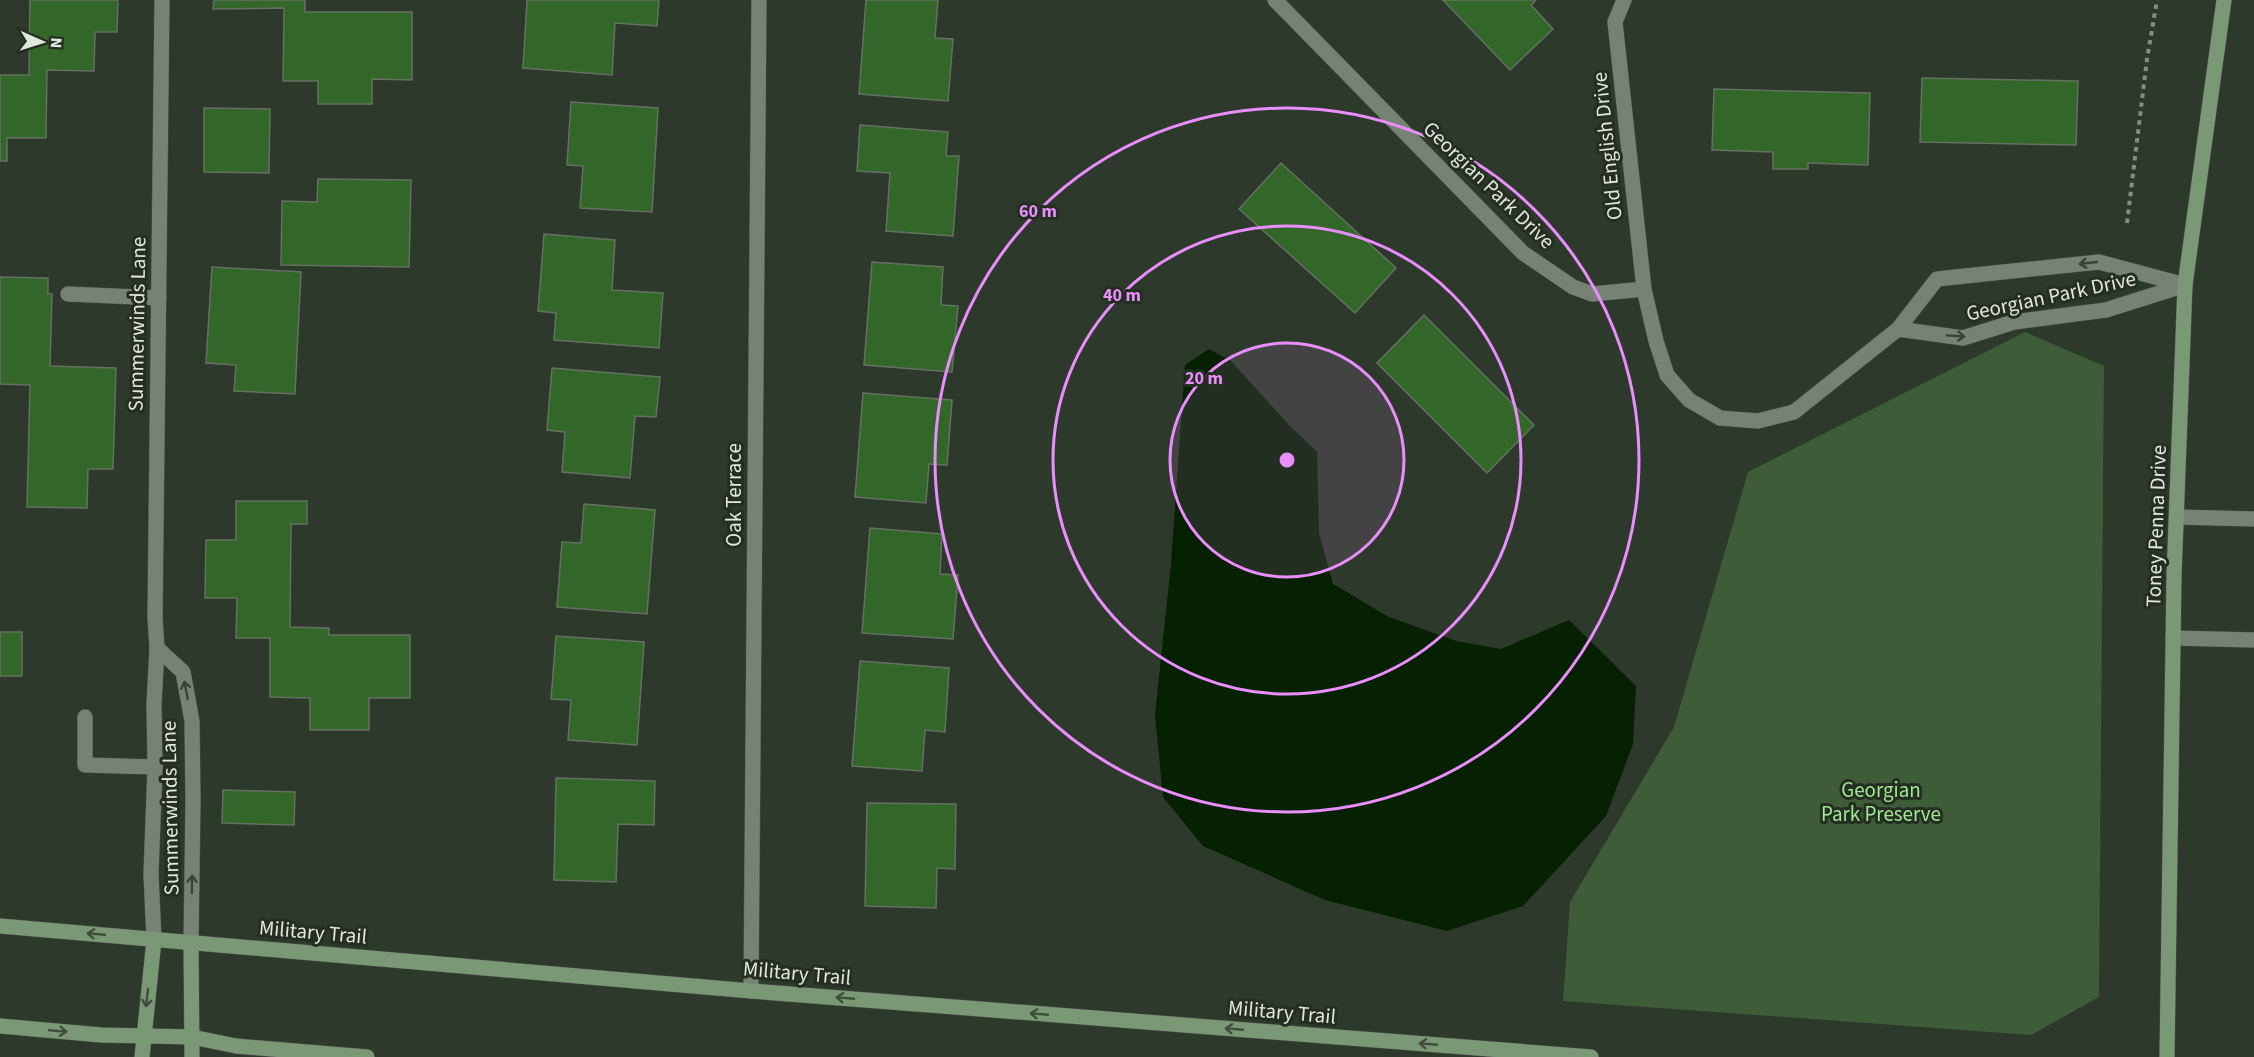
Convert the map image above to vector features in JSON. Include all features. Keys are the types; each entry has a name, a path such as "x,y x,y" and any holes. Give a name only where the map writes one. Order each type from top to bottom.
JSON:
{"main road":[{"name":"Toney Penna Drive","path":"2167,1057 2173,639 2185,285 2224,0"},
{"name":"Military Trail","path":"0,926 751,991 1591,1057"},
{"path":"142,1057 154,940"},
{"path":"190,943 192,1057"},
{"path":"0,1026 100,1035 192,1037 236,1046 367,1057"}],"street":[{"name":"Summerwinds Lane","path":"154,940 151,874 157,648 155,618 162,0"},
{"name":"Oak Terrace","path":"751,991 759,0"},
{"name":"Georgian Park Drive","path":"1275,0 1523,254 1573,287 1592,294 1644,289 1667,375 1689,400 1720,418 1758,421 1794,412 1898,328 1937,279 2099,262 2185,285"},
{"name":"Old English Drive","path":"1624,0 1615,22 1644,289"},
{"name":"Georgian Park Drive","path":"1898,328 1963,338 2014,322 2106,310 2185,285"},
{"path":"68,294 159,298"},
{"path":"2177,518 2254,519"},
{"path":"2173,639 2254,640"},
{"name":"Summerwinds Lane","path":"157,648 183,672 192,721 194,801 190,943"},
{"path":"85,717 85,765 155,766"}],"path":[{"path":"2127,223 2147,59 2157,0"}],"green space":[{"name":"Georgian Park Preserve","path":"2025,332 2104,366 2099,997 2031,1035 1563,1001 1570,902 1674,727 1748,472"}],"shaded area":[{"path":"1209,349 1231,361 1289,425 1317,452 1319,533 1333,584 1389,617 1456,641 1501,649 1569,620 1636,686 1633,744 1606,816 1523,906 1447,931 1325,900 1203,846 1163,797 1155,715 1171,564 1185,365"}],"building":[{"path":"30,0 118,0 117,32 95,32 94,71 47,70 46,138 7,138 7,161 0,161 0,75 29,75"},
{"path":"214,0 305,0 305,12 412,12 412,80 372,79 372,104 318,104 318,81 283,81 284,8 213,9"},
{"path":"527,0 659,0 657,26 615,23 612,75 523,68"},
{"path":"866,0 938,0 935,38 953,39 948,101 859,94"},
{"path":"1443,0 1536,0 1531,5 1553,29 1510,70"},
{"path":"1922,78 2078,81 2076,145 1920,142"},
{"path":"1714,89 1870,93 1868,165 1808,163 1808,169 1773,169 1773,152 1712,150"},
{"path":"571,102 658,108 652,212 580,208 583,166 567,165"},
{"path":"204,108 270,109 269,173 204,172"},
{"path":"860,125 948,132 946,156 959,156 953,236 886,231 890,173 857,171"},
{"path":"1281,163 1396,268 1355,313 1239,209"},
{"path":"318,179 411,180 409,267 281,265 282,201 317,202"},
{"path":"544,234 615,240 612,290 663,293 659,348 554,340 556,313 538,311"},
{"path":"872,262 943,267 941,305 958,306 952,372 864,365"},
{"path":"212,267 301,272 295,394 234,391 236,365 206,363"},
{"path":"0,277 48,278 48,294 52,294 50,366 116,368 113,469 88,469 87,508 27,507 30,385 0,384"},
{"path":"1424,315 1534,425 1487,473 1377,363"},
{"path":"552,368 660,377 656,417 635,416 630,478 562,472 565,432 547,430"},
{"path":"863,393 952,400 947,465 929,464 926,503 855,497"},
{"path":"236,501 307,501 307,524 291,524 290,627 329,628 329,635 410,635 410,698 369,698 369,730 310,730 310,698 270,697 270,638 236,638 237,598 205,598 206,540 236,540"},
{"path":"584,504 655,510 647,614 557,607 562,542 581,543"},
{"path":"870,528 942,534 940,574 958,575 953,639 862,633"},
{"path":"0,632 22,632 22,676 0,676"},
{"path":"556,636 644,642 637,745 568,740 571,700 551,699"},
{"path":"860,661 949,668 945,732 925,730 922,771 852,766"},
{"path":"556,778 655,781 654,825 618,824 616,882 554,880"},
{"path":"223,790 295,792 294,825 222,823"},
{"path":"867,803 956,804 955,869 937,868 936,908 865,906"}]}
